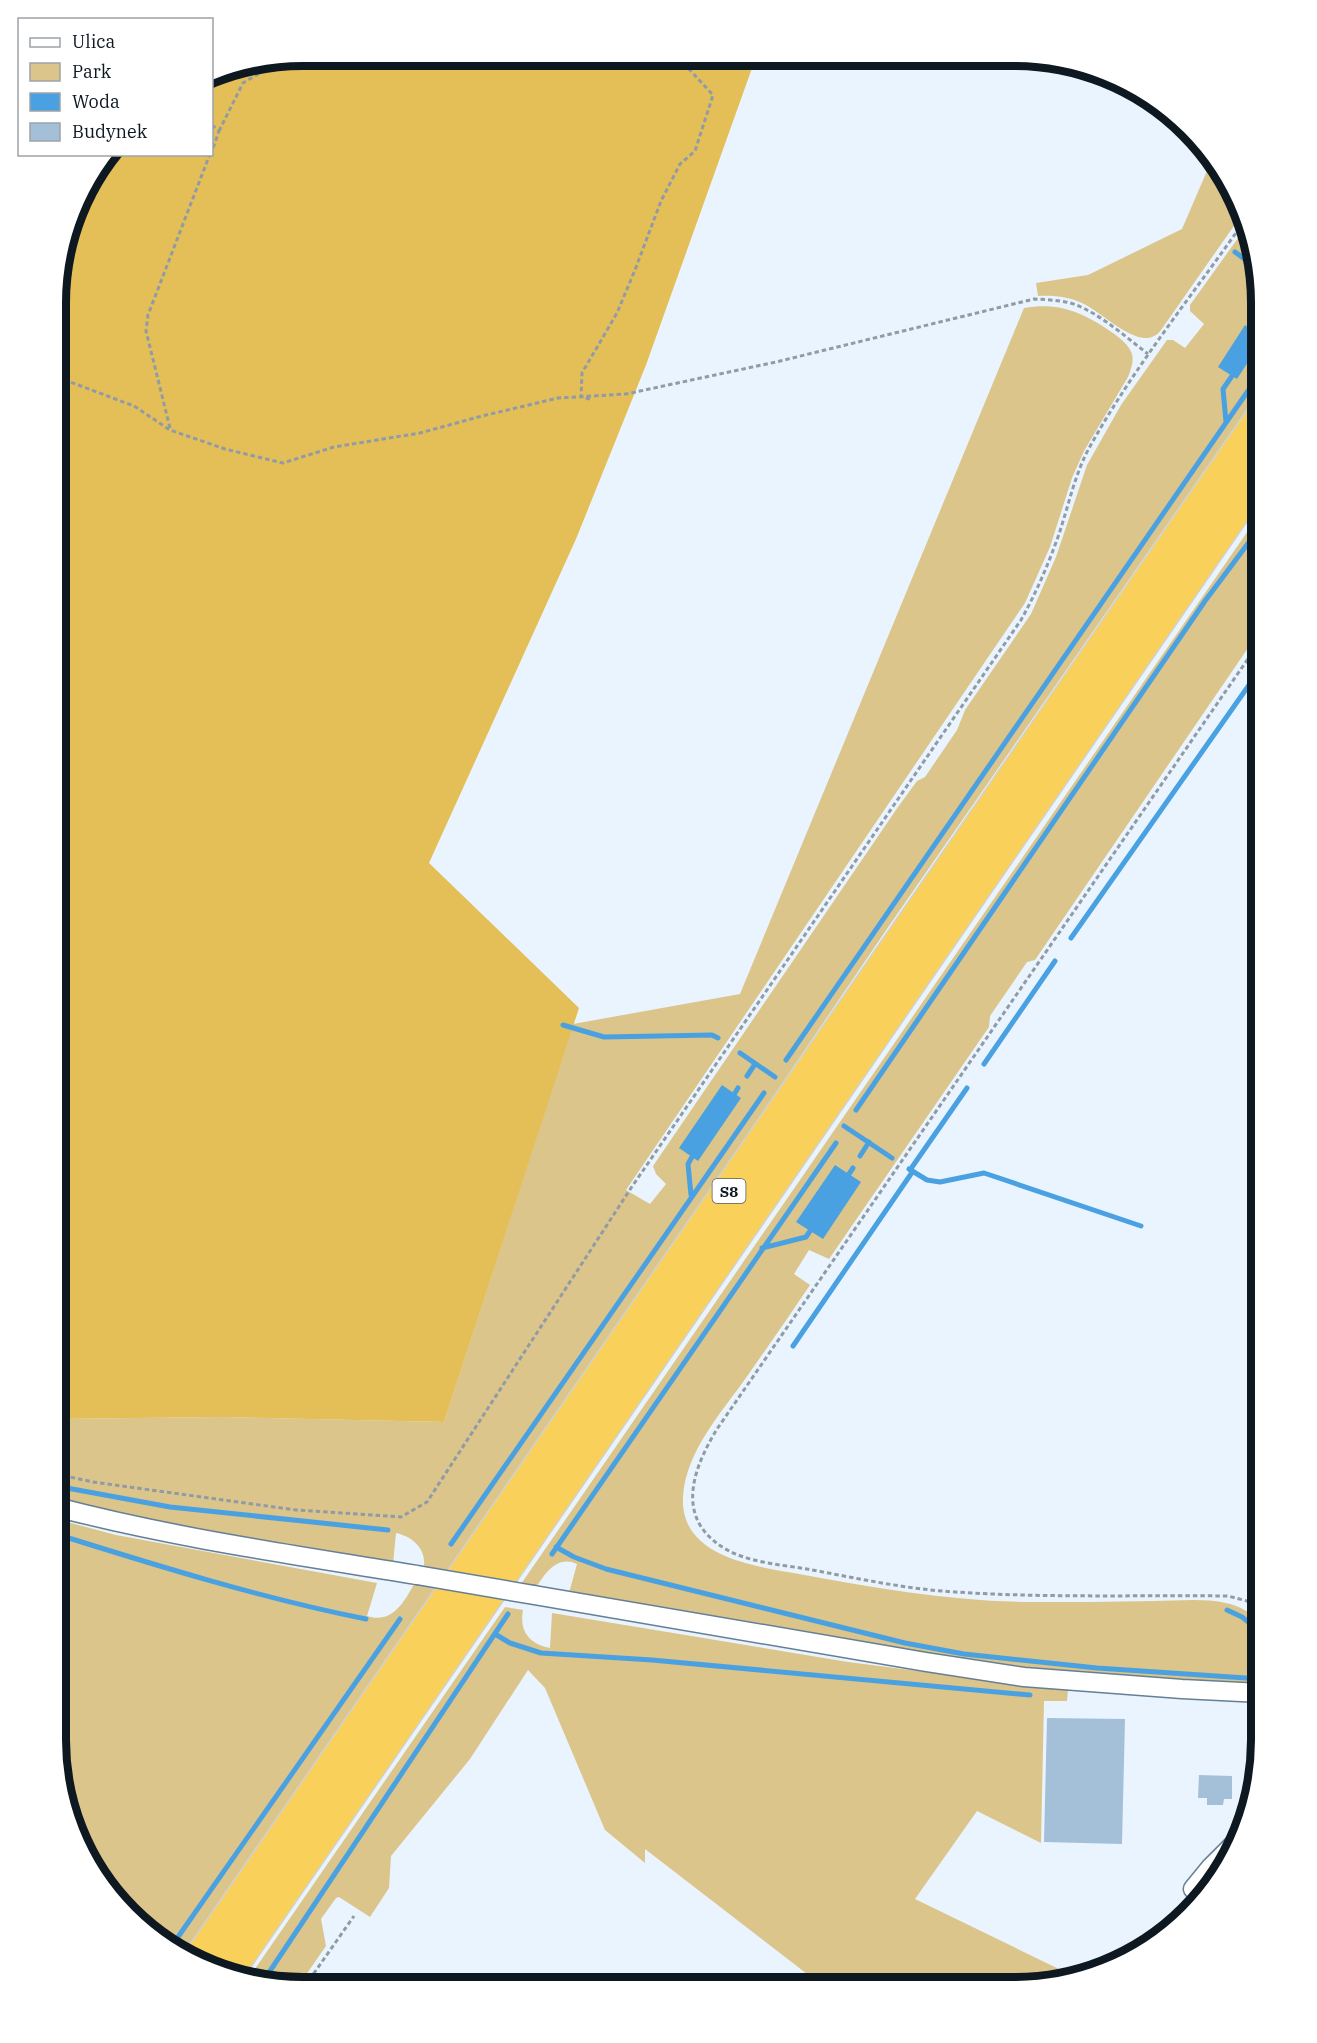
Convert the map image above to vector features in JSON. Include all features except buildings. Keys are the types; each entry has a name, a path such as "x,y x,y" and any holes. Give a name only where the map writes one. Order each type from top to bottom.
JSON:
{"highway":[{"name":"S8","path":"203,1955 1251,436"},
{"name":"S8","path":"231,1965 1251,487"}],"street":[{"path":"66,1509 194,1538 926,1662 1024,1677 1251,1692"},
{"path":"1193,1889 1218,1860"}],"path":[{"path":"581,397 582,373 617,313 661,201 680,164 695,151 713,95 686,66"},
{"path":"213,148 243,83 267,69"},
{"path":"213,126 219,131"},
{"path":"170,430 146,331 148,315 210,156"},
{"path":"66,1476 93,1482 296,1510 401,1517 427,1502 631,1188 1020,620 1041,579 1058,538 1087,453 1148,354 1239,229"},
{"path":"66,380 134,406 170,430 225,449 283,463 334,447 420,433 558,398 626,394 649,390 776,362 1034,299 1060,301 1080,307 1105,321 1148,354"},
{"path":"581,397 590,399"},
{"path":"1251,655 717,1429 702,1454 696,1471 693,1499 702,1528 712,1540 745,1557 769,1562 908,1588 955,1593 1228,1596 1251,1604"},
{"path":"1179,1911 1193,1889"},
{"path":"311,1977 354,1916"}],"green space":[{"path":"1208,168 1227,198 1236,222 1161,330 1154,336 1138,337 1128,333 1079,302 1062,297 1038,296 1036,283 1088,275 1182,229"},
{"path":"1241,235 1249,272 1251,303 1251,403 188,1947 171,1937 135,1908 106,1872 90,1845 74,1801 68,1771 66,1740 66,1522 116,1535 377,1583 367,1616 375,1618 389,1615 400,1606 421,1573 424,1565 423,1553 412,1540 396,1533 393,1564 211,1534 66,1502 66,1419 221,1417 444,1422 573,1024 740,994 1024,308 1061,308 1092,320 1113,333 1131,351 1132,363 1128,377 1084,451 1072,478 1050,547 1025,603 626,1190 650,1204 666,1184 656,1174 653,1166 898,807 917,781 925,777 957,730 965,710 1031,614 1056,557 1087,465 1121,405 1167,340 1173,340 1185,348 1204,324 1190,311 1190,305"},
{"path":"1251,526 1251,644 1035,960 1027,962 990,1016 989,1027 829,1259 809,1250 794,1274 810,1285 698,1447 691,1463 683,1497 685,1517 694,1533 707,1546 742,1562 781,1571 884,1589 969,1599 1027,1602 1199,1600 1231,1604 1251,1614 1251,1686 1059,1673 963,1660 569,1593 577,1564 570,1562 553,1566 537,1586 521,1584"},
{"path":"505,1607 523,1610 523,1625 528,1636 537,1643 550,1648 552,1613 848,1662 1068,1690 1067,1701 1044,1701 1041,1843 977,1811 915,1899 1063,1971 1014,1977 811,1977 645,1849 645,1863 605,1830 545,1688 528,1670 470,1759 391,1856 389,1888 370,1917 339,1897 336,1898 321,1919 326,1946 305,1977 253,1971"}],"shaded area":[{"path":"303,66 753,66 646,365 576,539 429,863 579,1008 444,1422 221,1417 66,1419 66,303 68,272 74,242 84,212 98,184 118,156 213,156 213,84 242,74 272,68"}],"water":[{"path":"1245,325 1251,329 1251,357 1237,379 1218,367"},
{"path":"722,1085 741,1098 698,1161 679,1148"},
{"path":"835,1165 861,1182 823,1239 796,1222"}],"waterway":[{"path":"1235,252 1247,261"},
{"path":"1226,422 1223,389 1232,376"},
{"path":"786,1060 1251,386"},
{"path":"856,1110 1205,601 1251,539"},
{"path":"1071,938 1251,682"},
{"path":"984,1064 1055,961"},
{"path":"563,1025 604,1037 712,1035 718,1038"},
{"path":"740,1053 775,1077"},
{"path":"747,1076 755,1064"},
{"path":"735,1093 738,1088"},
{"path":"910,1170 967,1088"},
{"path":"451,1544 764,1093"},
{"path":"844,1126 892,1158"},
{"path":"860,1156 869,1142"},
{"path":"552,1554 836,1143"},
{"path":"691,1195 688,1164 692,1157"},
{"path":"849,1174 853,1168"},
{"path":"909,1169 927,1180 940,1182 984,1173 1141,1226"},
{"path":"793,1346 913,1171"},
{"path":"762,1248 806,1237 810,1231"},
{"path":"66,1488 170,1507 388,1530"},
{"path":"66,1537 249,1591 366,1619"},
{"path":"556,1547 574,1557 606,1569 905,1643 964,1654 1097,1668 1251,1678"},
{"path":"1227,1610 1251,1624"},
{"path":"268,1974 508,1614"},
{"path":"176,1940 400,1619"},
{"path":"495,1634 510,1643 541,1653 652,1660 1030,1695"}]}
